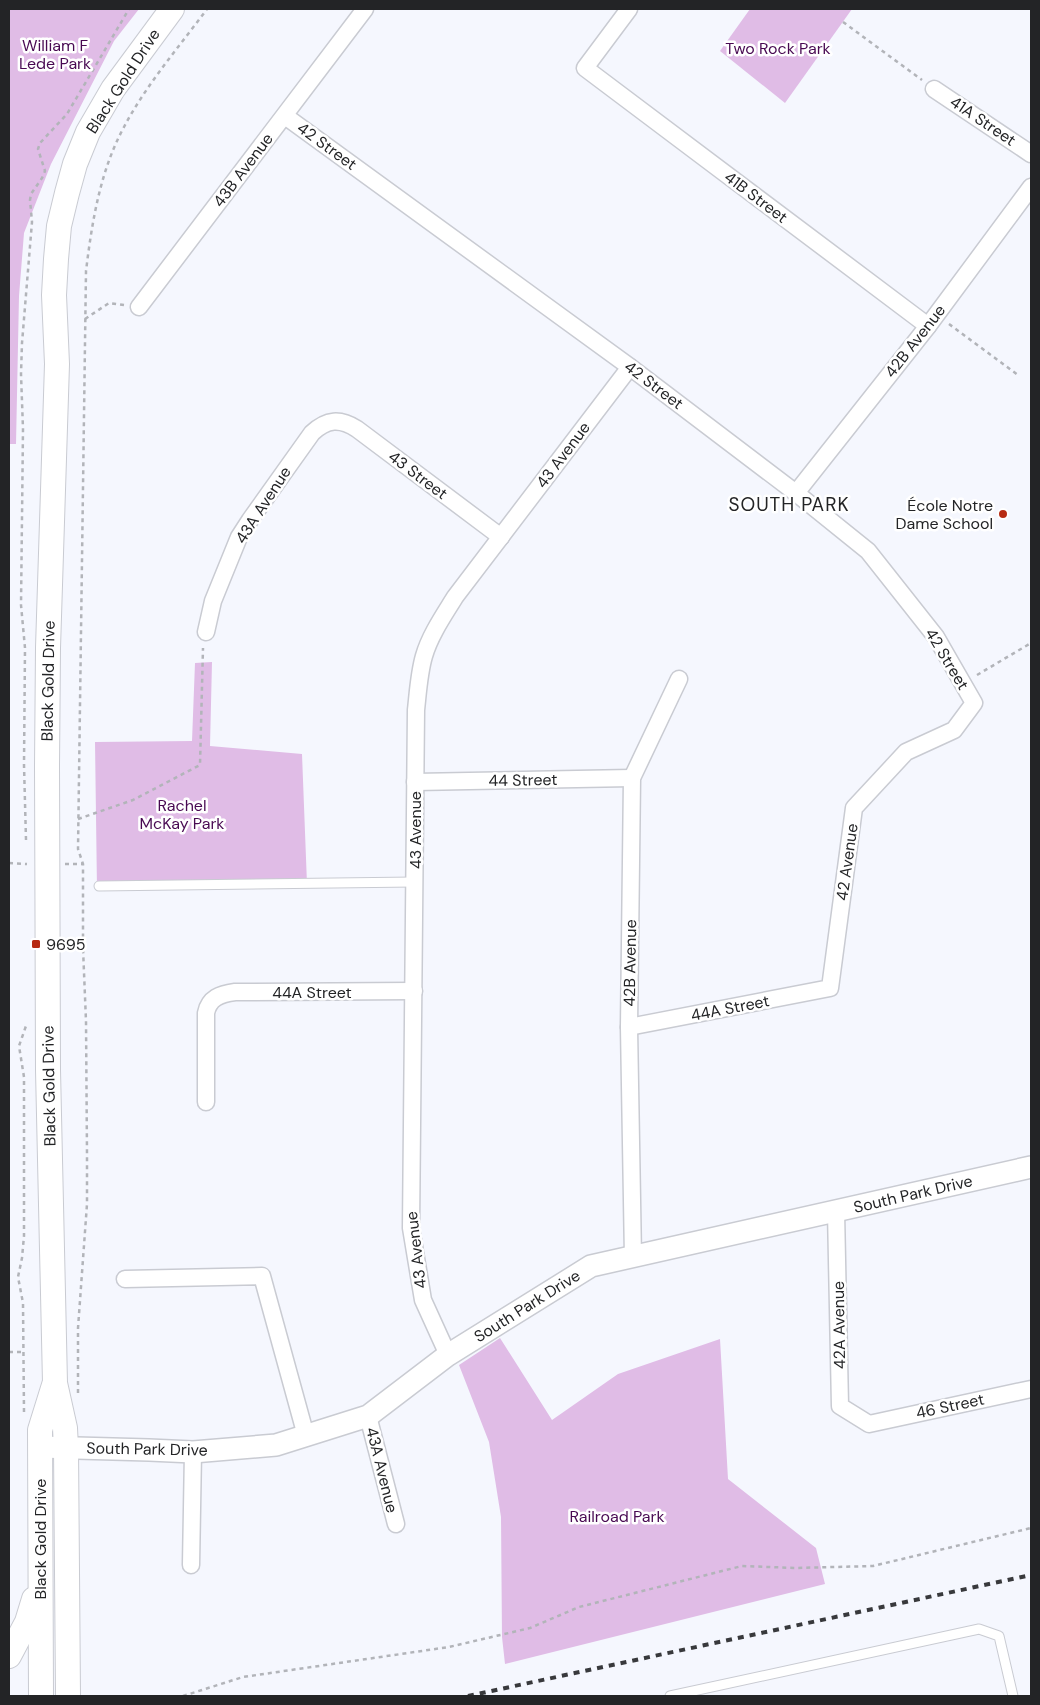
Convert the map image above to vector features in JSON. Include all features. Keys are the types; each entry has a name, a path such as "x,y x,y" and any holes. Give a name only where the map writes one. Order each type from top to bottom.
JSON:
{"main road":[{"name":"Black Gold Drive","path":"68,1696 66,1448 65,1428 54,1383 48,1070 48,648 57,364 54,295 56,259 59,226 67,193 75,164 88,132 113,89 172,9"},
{"name":"Black Gold Drive","path":"41,1696 40,1430 54,1383"},
{"path":"9,1656 27,1622 40,1570"}],"street":[{"name":"43B Avenue","path":"139,307 365,9"},
{"name":"41B Street","path":"629,9 584,68 932,320"},
{"name":"41A Street","path":"934,88 1031,154"},
{"name":"42 Street","path":"285,116 630,367 796,493 868,551 936,637 974,703"},
{"name":"42B Avenue","path":"796,493 932,320 1031,188"},
{"name":"43 Avenue","path":"448,1355 422,1300 411,1228 415,782 418,686 424,655 445,613 630,367"},
{"name":"43 Street","path":"332,420 349,423 357,428 501,537"},
{"name":"43A Avenue","path":"206,632 213,601 239,537 312,433 332,420"},
{"name":"42B Avenue","path":"633,1258 629,1027 632,778 679,680"},
{"name":"42 Avenue","path":"830,988 854,808 906,752 954,730 974,703"},
{"name":"44 Street","path":"415,782 632,778"},
{"name":"44A Street","path":"629,1027 830,988"},
{"name":"44A Street","path":"206,1102 206,1013 212,999 224,993 235,992 414,991"},
{"name":"South Park Drive","path":"40,1447 193,1452 276,1445 368,1416 448,1355 591,1266 1031,1167"},
{"name":"42A Avenue","path":"836,1211 840,1406 869,1424"},
{"path":"125,1279 262,1276 306,1436"},
{"name":"46 Street","path":"869,1424 1031,1389"},
{"name":"43A Avenue","path":"368,1416 396,1524"},
{"path":"191,1565 193,1452"}],"lane":[{"path":"99,886 414,882"},
{"path":"670,1696 979,1629 999,1636 1012,1696"}],"path":[{"path":"78,1401 78,1328 87,1204 83,864 78,849 86,271 92,223 102,184 123,128 148,88 207,9"},
{"path":"842,22 934,88"},
{"path":"85,319 109,303 139,307"},
{"path":"932,320 1018,375"},
{"path":"78,819 133,800 200,765 203,650 206,632"},
{"path":"962,683 1031,644"},
{"path":"9,1352 23,1352"},
{"path":"183,1696 244,1677 449,1647 530,1628 579,1607 742,1566 795,1568 873,1566 1031,1528"}],"green space":[{"name":"William F Lede Park","path":"9,9 139,9 114,41 51,164 24,233 19,296 16,444 9,444"},
{"name":"Two Rock Park","path":"750,9 852,9 785,103 720,51"},
{"name":"Rachel McKay Park","path":"212,662 210,746 302,754 307,884 97,889 95,742 192,741 195,663"},
{"name":"Railroad Park","path":"500,1338 552,1420 618,1374 720,1339 728,1479 816,1548 825,1584 505,1664 502,1637 501,1517 489,1442 459,1365"}],"railway":[{"path":"468,1696 1031,1575"}],"place":[{"name":"École Notre Dame School","path":"1003,514"},
{"name":"9695","path":"36,944"}],"district":[{"name":"SOUTH PARK","path":"789,504"}]}
